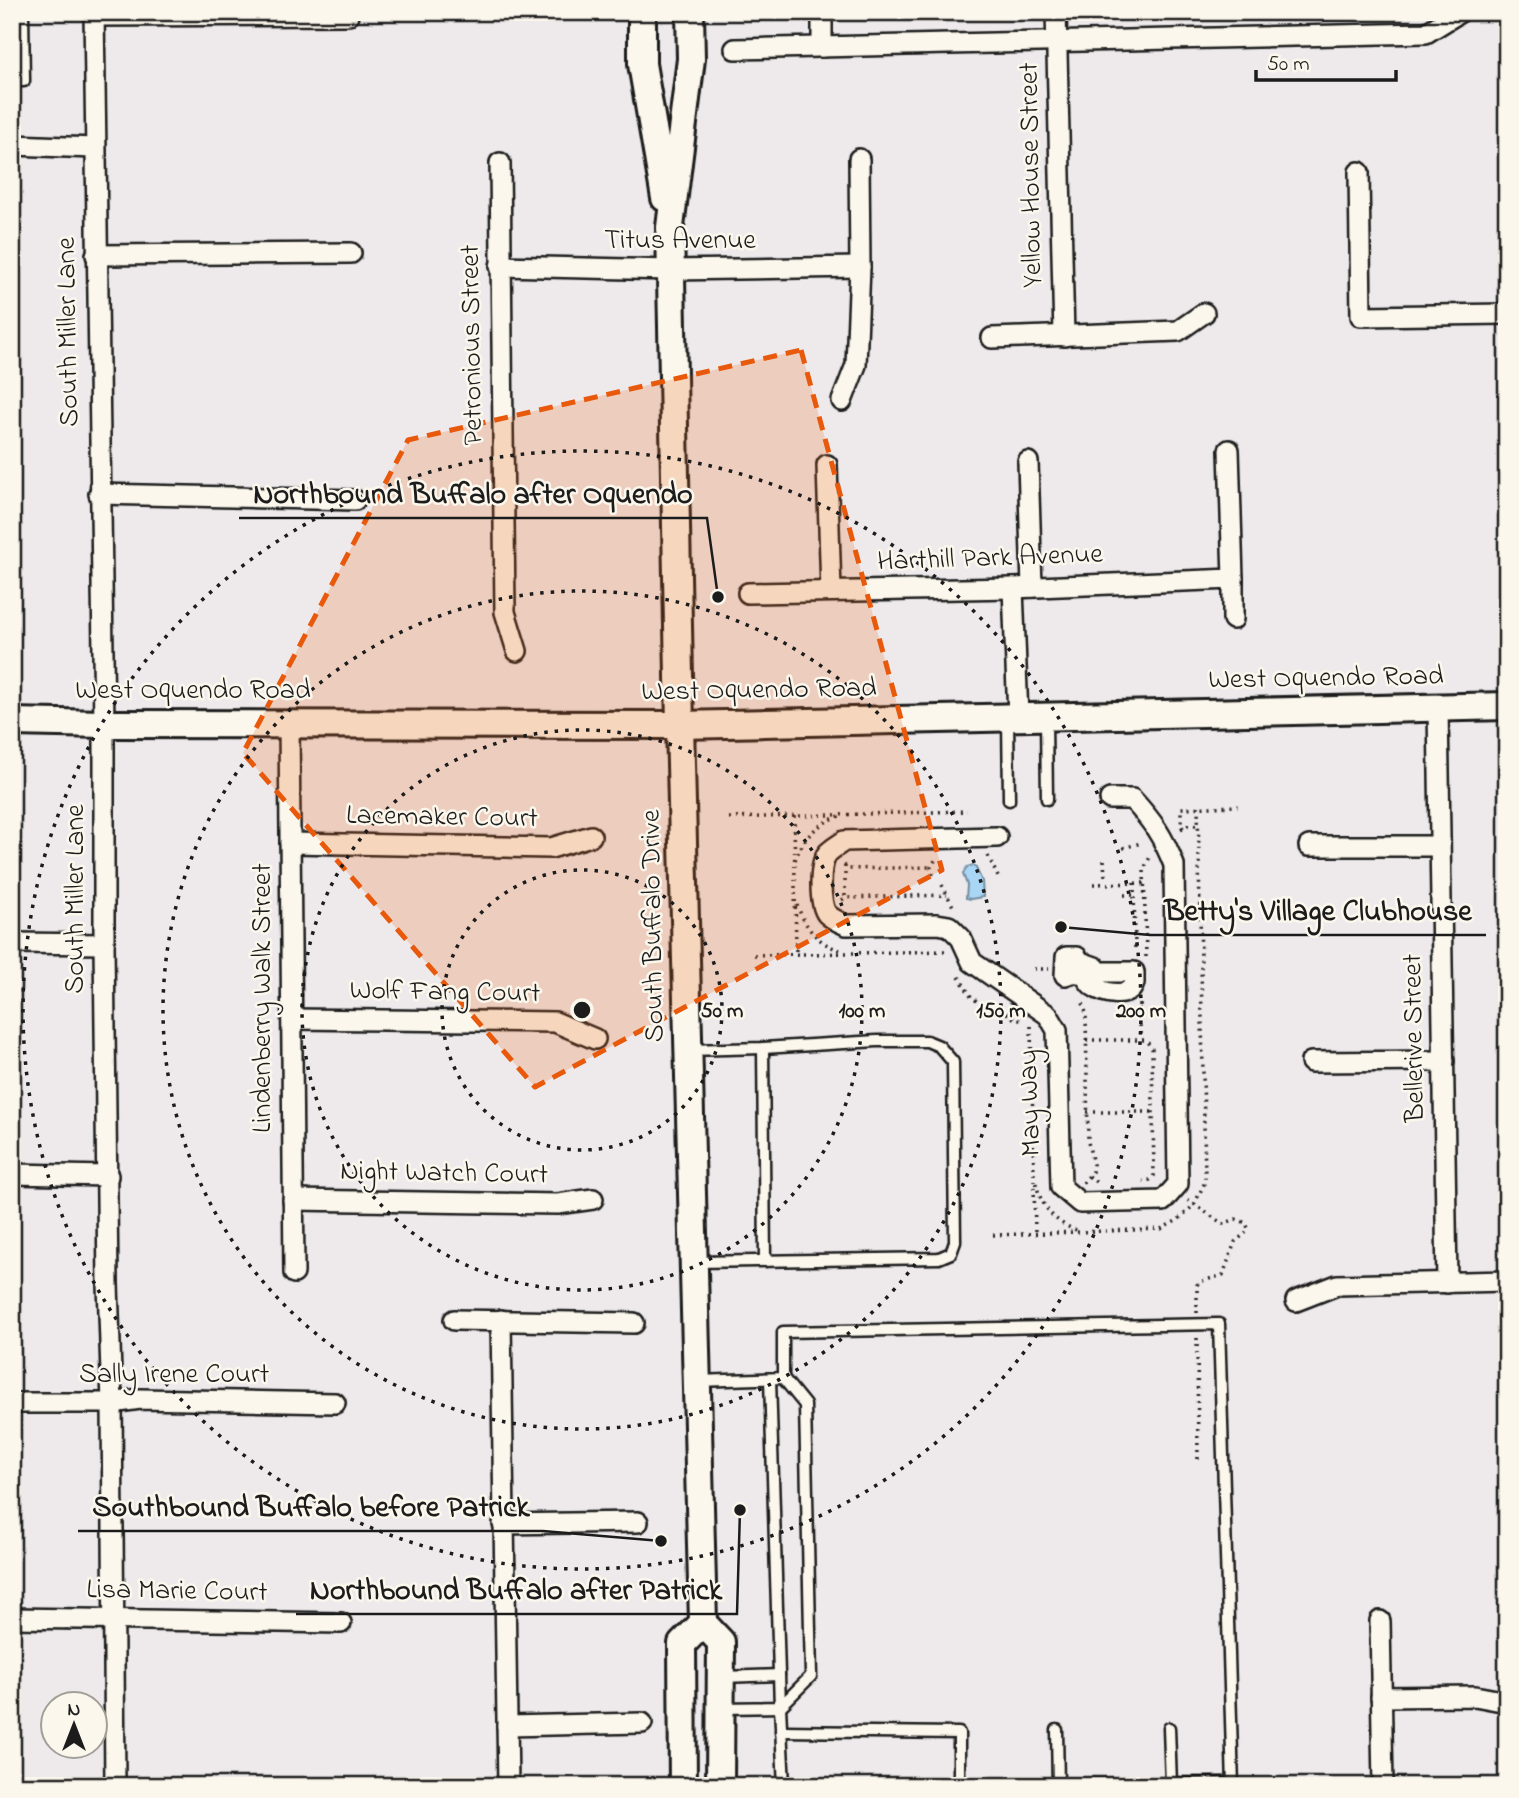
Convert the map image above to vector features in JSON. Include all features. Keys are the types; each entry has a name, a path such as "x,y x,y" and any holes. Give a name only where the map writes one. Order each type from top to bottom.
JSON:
{"main road":[{"name":"South Buffalo Drive","path":"642,12 642,64 670,227"},
{"name":"South Buffalo Drive","path":"690,12 691,59 670,227 703,1623"},
{"name":"West Oquendo Road","path":"12,722 680,725 1507,706"},
{"path":"683,1786 682,1644 703,1623 721,1642 720,1786"}],"street":[{"path":"822,12 822,47"},
{"name":"Yellow House Street","path":"1056,12 1064,336"},
{"path":"735,49 1426,33 1460,12"},
{"path":"94,14 348,15"},
{"name":"South Miller Lane","path":"94,14 104,724 108,1284 112,1403 114,1786"},
{"path":"12,145 95,148"},
{"path":"842,401 856,365 860,267 859,159"},
{"name":"Petronious Street","path":"500,163 505,612 517,651"},
{"path":"1359,172 1361,316 1507,314"},
{"path":"96,255 351,253"},
{"name":"Titus Avenue","path":"500,266 671,271 860,267"},
{"path":"992,338 1178,331 1203,313"},
{"path":"1230,450 1233,619"},
{"path":"1013,717 1023,587 1028,462"},
{"path":"827,465 831,591"},
{"path":"99,494 355,500"},
{"name":"Harthill Park Avenue","path":"748,593 1233,579"},
{"name":"Bellerive Street","path":"1437,708 1447,1283"},
{"name":"Lindenberry Walk Street","path":"289,723 294,1273"},
{"path":"1075,1193 1080,1203 1163,1201 1178,1184 1174,865 1158,830 1132,799 1110,799"},
{"name":"Lacemaker Court","path":"290,843 551,848 591,836"},
{"path":"830,910 822,904 822,864 828,852 844,841 997,837"},
{"path":"1309,846 1440,846"},
{"name":"May Way","path":"830,910 836,921 846,925 937,923 949,926 961,938 972,962 1048,1015 1057,1030 1061,1187 1075,1193"},
{"path":"12,943 104,944"},
{"name":"Wolf Fang Court","path":"292,1019 555,1022 595,1039"},
{"path":"1311,1062 1444,1061"},
{"path":"12,1174 108,1176"},
{"name":"Night Watch Court","path":"293,1200 558,1204 593,1199"},
{"path":"1296,1301 1337,1285 1507,1281"},
{"path":"454,1320 634,1323"},
{"path":"501,1320 508,1786"},
{"name":"Sally Irene Court","path":"12,1403 112,1403 140,1399 335,1403"},
{"path":"503,1524 638,1522"},
{"name":"Lisa Marie Court","path":"12,1618 341,1623"},
{"path":"1380,1621 1383,1786"},
{"path":"1381,1697 1475,1696 1507,1702"},
{"path":"507,1726 642,1723"}],"lane":[{"path":"12,81 24,81 23,12"},
{"path":"1009,800 1013,717"},
{"path":"1046,717 1047,799"},
{"path":"688,1050 927,1041 939,1046 953,1062 955,1242 951,1253 939,1258 694,1262"},
{"path":"763,1048 765,1261"},
{"path":"720,1709 780,1707 811,1676 805,1405 783,1378 783,1332 1219,1324 1233,1784 1036,1786"},
{"path":"696,1381 783,1378"},
{"path":"770,1379 783,1786"},
{"path":"721,1677 779,1675"},
{"path":"1169,1728 1171,1784"},
{"path":"1057,1730 1058,1786"},
{"path":"781,1731 959,1733 959,1786"}],"path":[{"path":"1183,828 1181,808 1238,806"},
{"path":"945,822 947,811"},
{"path":"729,818 967,811"},
{"path":"794,862 811,832 830,820 845,815"},
{"path":"794,816 796,954"},
{"path":"1174,833 1188,825 1198,825"},
{"path":"1124,848 1141,843"},
{"path":"1146,962 1144,869 1155,847"},
{"path":"933,875 931,867 938,854"},
{"path":"988,857 1000,881"},
{"path":"1104,860 1105,877"},
{"path":"845,898 847,867 931,867"},
{"path":"1134,883 1135,950"},
{"path":"1093,884 1145,883"},
{"path":"830,910 845,898 947,895"},
{"path":"1124,895 1134,895"},
{"path":"1135,926 1145,926"},
{"path":"754,955 955,951"},
{"path":"954,972 972,998 989,1008 1004,1011 1016,1020 1031,1022 1035,1234"},
{"path":"1132,987 1139,994 1140,1039"},
{"path":"1075,1193 1092,1172 1093,1164 1088,1142 1086,1013 1083,1001"},
{"path":"1086,1040 1140,1039 1146,1040 1152,1049 1154,1176 1150,1180 1142,1181"},
{"path":"1087,1112 1154,1112"},
{"path":"1034,1174 1039,1194 1050,1213 1068,1227 1086,1232"},
{"path":"1089,1176 1096,1182 1108,1182"},
{"path":"1184,1197 1223,1224 1236,1219 1246,1223 1248,1228 1235,1242 1223,1275 1197,1285 1197,1313"},
{"path":"1196,1336 1198,1463"}],"highlighted area":[{"path":"801,350 942,870 535,1087 243,753 408,440"}],"water":[{"path":"973,865 982,881 983,897 971,899 966,898 967,885 963,874 967,867"}],"place":[{"name":"Northbound Buffalo after Oquendo","path":"718,597"},
{"name":"Betty's Village Clubhouse","path":"1061,927"},
{"name":"Northbound Buffalo after Patrick","path":"740,1510"},
{"name":"Southbound Buffalo before Patrick","path":"661,1541"}]}
